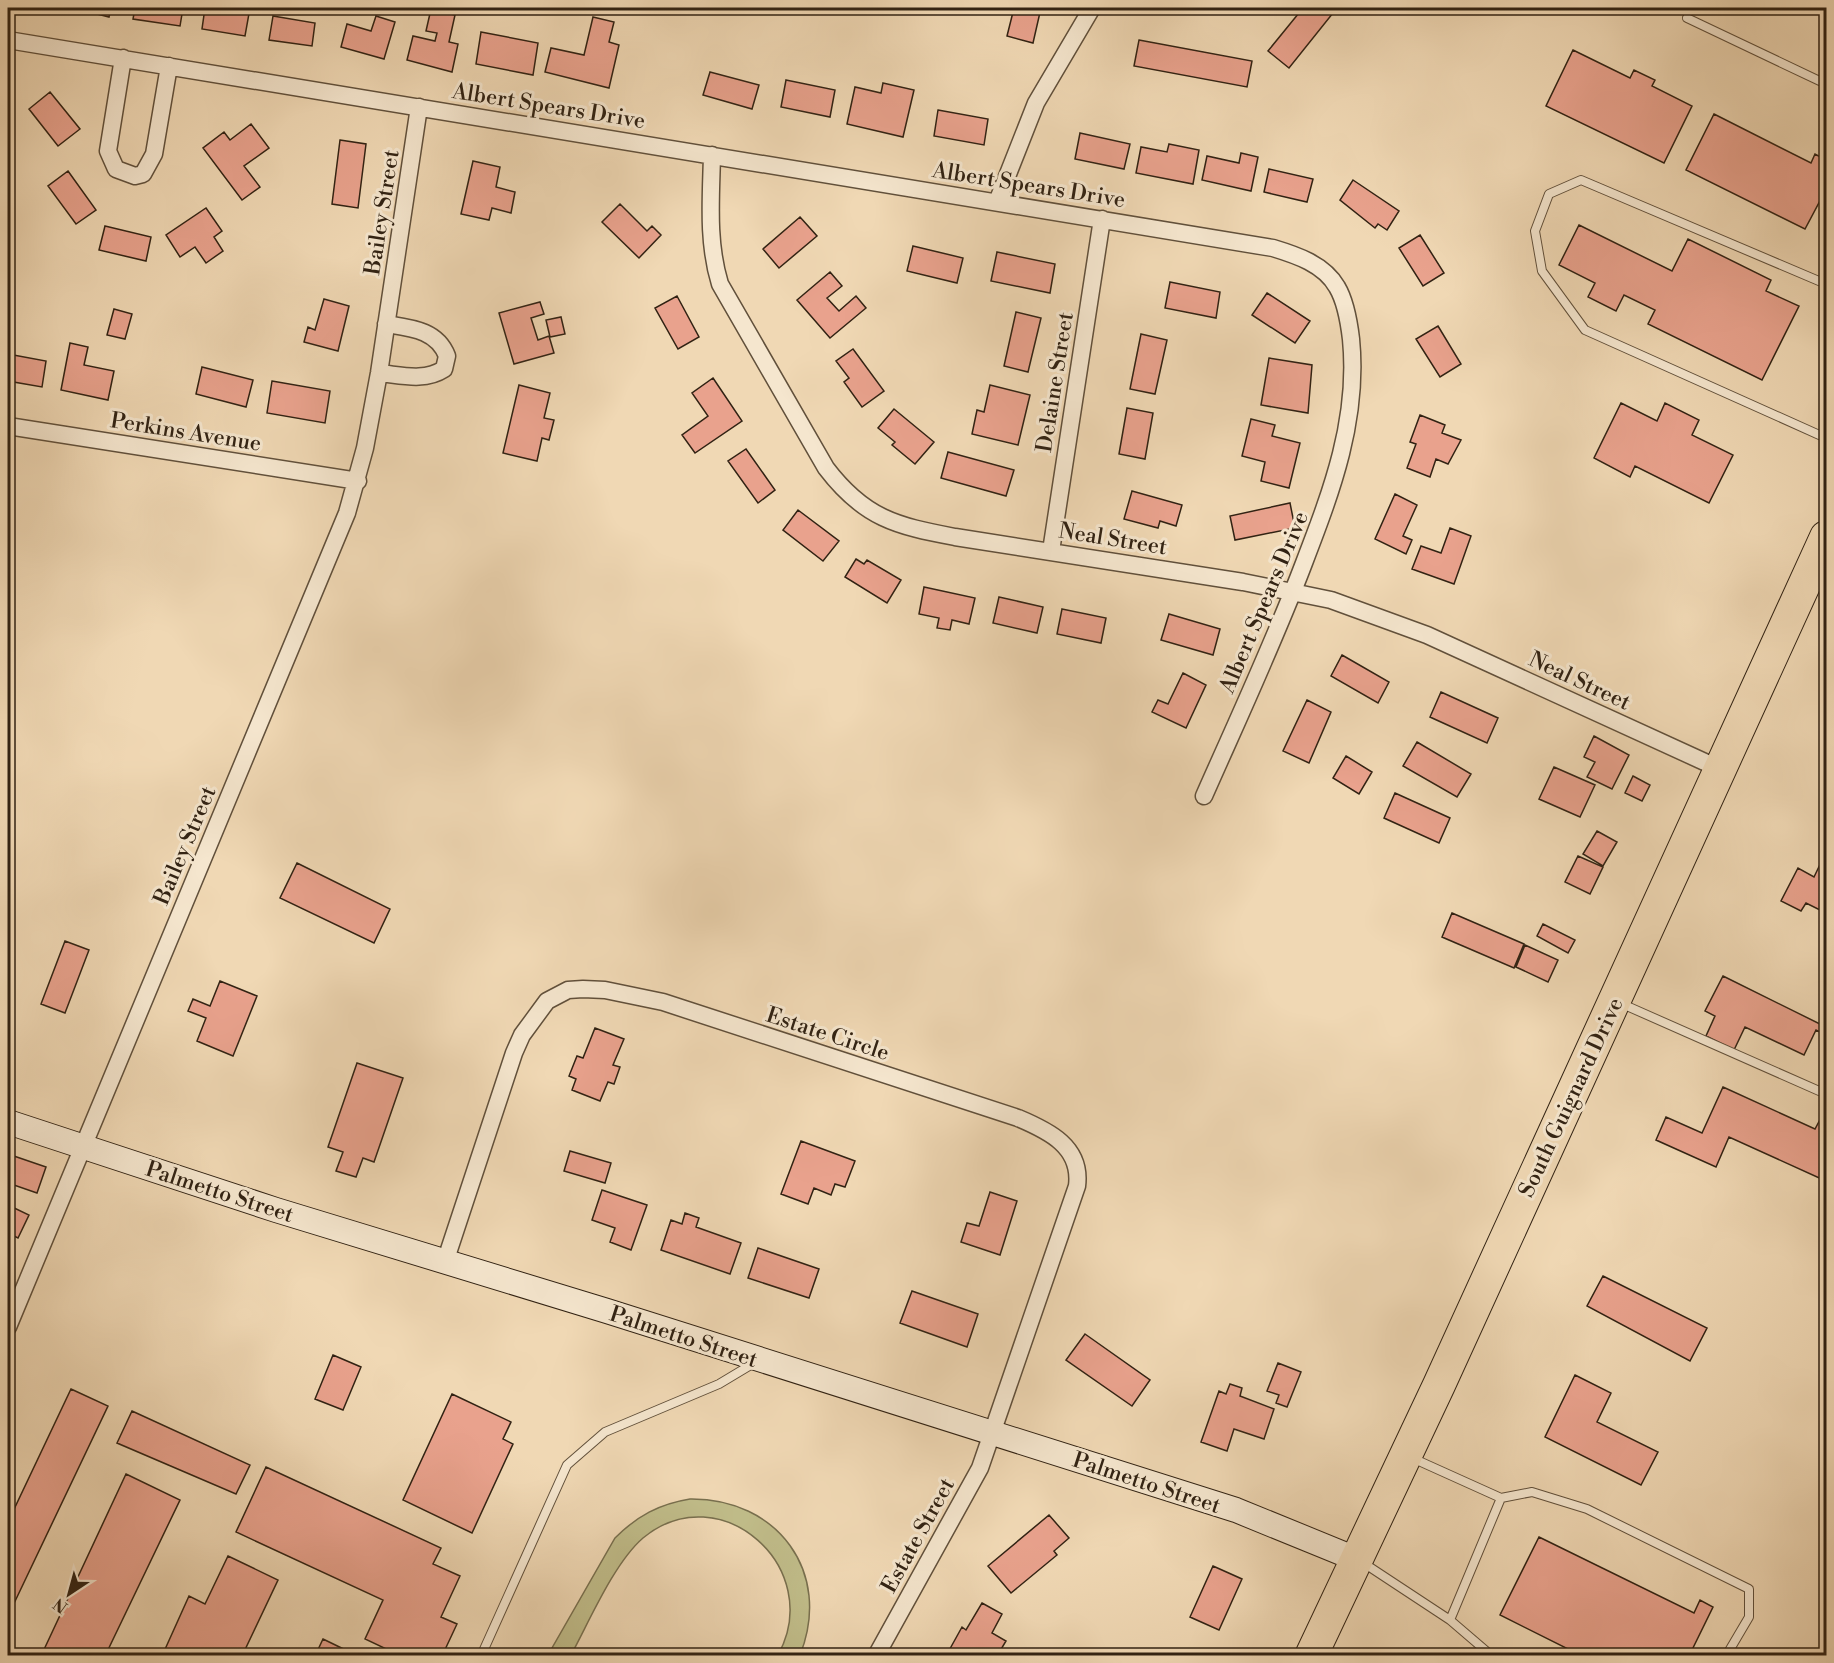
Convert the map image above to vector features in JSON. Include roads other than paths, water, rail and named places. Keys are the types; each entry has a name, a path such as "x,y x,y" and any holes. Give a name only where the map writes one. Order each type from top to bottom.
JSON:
{"highway":[{"name":"South Guignard Drive","path":"1311,1656 1827,537"}],"street":[{"path":"997,202 1036,103 1092,8"},
{"name":"Albert Spears Drive","path":"8,40 1273,248 1309,261 1325,272 1337,286 1350,328 1353,377 1351,408 1344,446 1325,511 1293,593 1204,796"},
{"path":"123,58 108,151 116,169 135,176 143,174 154,154 169,66"},
{"name":"Bailey Street","path":"8,1327 358,481 379,373 419,107"},
{"name":"Neal Street","path":"712,155 712,253 720,284 835,480 871,512 910,529 1331,600 1427,635 1720,769"},
{"name":"Delaine Street","path":"1051,551 1102,219"},
{"path":"379,373 423,378 434,376 444,369 447,356 439,341 428,334 386,324"},
{"name":"Perkins Avenue","path":"8,426 358,481"},
{"name":"Estate Circle","path":"445,1262 514,1053 522,1035 547,1002 568,990 583,989 605,990 663,1002 1018,1118 1059,1137 1068,1148 1078,1174 1077,1186 992,1433"},
{"name":"Palmetto Street","path":"8,1122 276,1210 1236,1510 1356,1559"},
{"name":"Estate Street","path":"876,1656 980,1468 992,1433"}],"lane":[{"path":"1687,18 1827,84"},
{"path":"1827,284 1581,180 1549,194 1535,231 1542,271 1585,330 1827,438"},
{"path":"1614,1000 1827,1094"},
{"path":"481,1656 567,1465 605,1432 719,1384 759,1360"},
{"path":"1405,1455 1501,1498 1532,1492 1587,1509 1749,1589 1749,1617 1726,1656"},
{"path":"1450,1620 1501,1498"},
{"path":"1356,1559 1450,1620 1492,1656"}]}
